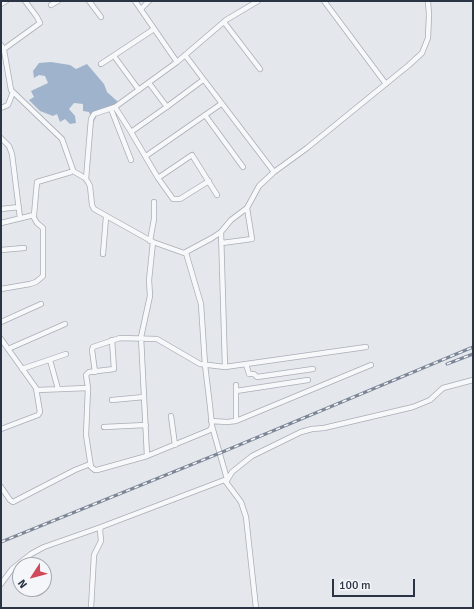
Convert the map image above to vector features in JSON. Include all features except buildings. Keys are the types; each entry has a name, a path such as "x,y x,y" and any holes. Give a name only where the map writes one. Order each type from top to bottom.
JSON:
{"street":[{"path":"1,4 6,1"},
{"path":"25,1 40,23 2,47 10,86 13,92 62,139 72,171 86,179 90,186 93,207 106,217 151,241 179,252 186,253 221,232 231,220 247,208 259,186 274,172 307,148 422,53 428,38 428,1"},
{"path":"51,5 58,1"},
{"path":"89,1 101,17"},
{"path":"135,1 177,62"},
{"path":"141,9 150,1"},
{"path":"86,179 92,116 97,112 113,108 139,90 177,62 224,22 258,1"},
{"path":"324,1 386,84"},
{"path":"224,22 260,69"},
{"path":"101,64 154,29"},
{"path":"185,55 274,172"},
{"path":"114,56 139,90"},
{"path":"1,68 7,66"},
{"path":"131,132 203,80"},
{"path":"149,83 167,107"},
{"path":"1,108 8,105 13,92"},
{"path":"146,156 221,104"},
{"path":"113,108 131,132 158,178 174,200 189,194 209,181"},
{"path":"113,108 131,160"},
{"path":"205,115 243,167"},
{"path":"1,138 9,146 12,154 20,218"},
{"path":"158,178 192,155 217,195"},
{"path":"1,289 30,284 36,282 43,276 43,228 37,223 33,216 38,182 72,171"},
{"path":"147,456 141,337 150,296 149,280 154,202"},
{"path":"1,209 19,207"},
{"path":"222,243 252,239 247,208"},
{"path":"1,223 33,216"},
{"path":"103,254 106,217"},
{"path":"221,232 225,367"},
{"path":"1,250 24,248"},
{"path":"186,253 201,304 205,364 212,426 227,479 226,485 241,502 246,517 256,608"},
{"path":"1,322 42,304"},
{"path":"8,349 64,324"},
{"path":"94,372 92,348 120,338 141,337 157,339 200,364 225,367 366,347"},
{"path":"1,339 37,390 40,412 38,415 1,429"},
{"path":"112,340 115,369 89,372 87,374 88,388 86,435 90,464 95,470 147,456 210,430 212,426"},
{"path":"22,369 66,354"},
{"path":"50,360 58,389"},
{"path":"246,364 249,374 254,374 257,377 313,369"},
{"path":"211,420 228,422 236,421 371,365"},
{"path":"236,391 308,380"},
{"path":"1,584 12,569 31,554 44,547 227,479 232,472 252,456 301,432 413,407 430,400 439,390 443,388 473,380"},
{"path":"236,385 236,421"},
{"path":"37,390 88,388"},
{"path":"112,400 144,397"},
{"path":"171,416 175,444"},
{"path":"104,427 146,424"},
{"path":"1,487 13,502 75,470 90,464"},
{"path":"91,608 94,556 101,541 101,527"}],"water":[{"path":"51,62 70,65 76,69 87,64 104,84 107,92 117,101 118,106 97,115 93,123 89,112 83,111 83,104 74,103 69,109 75,116 76,123 70,124 65,119 60,122 57,114 53,116 40,111 29,100 34,97 31,91 48,83 45,76 39,75 34,78 33,71 39,63"}],"railway":[{"path":"1,542 220,453 473,347"},
{"path":"447,364 473,354"}]}
